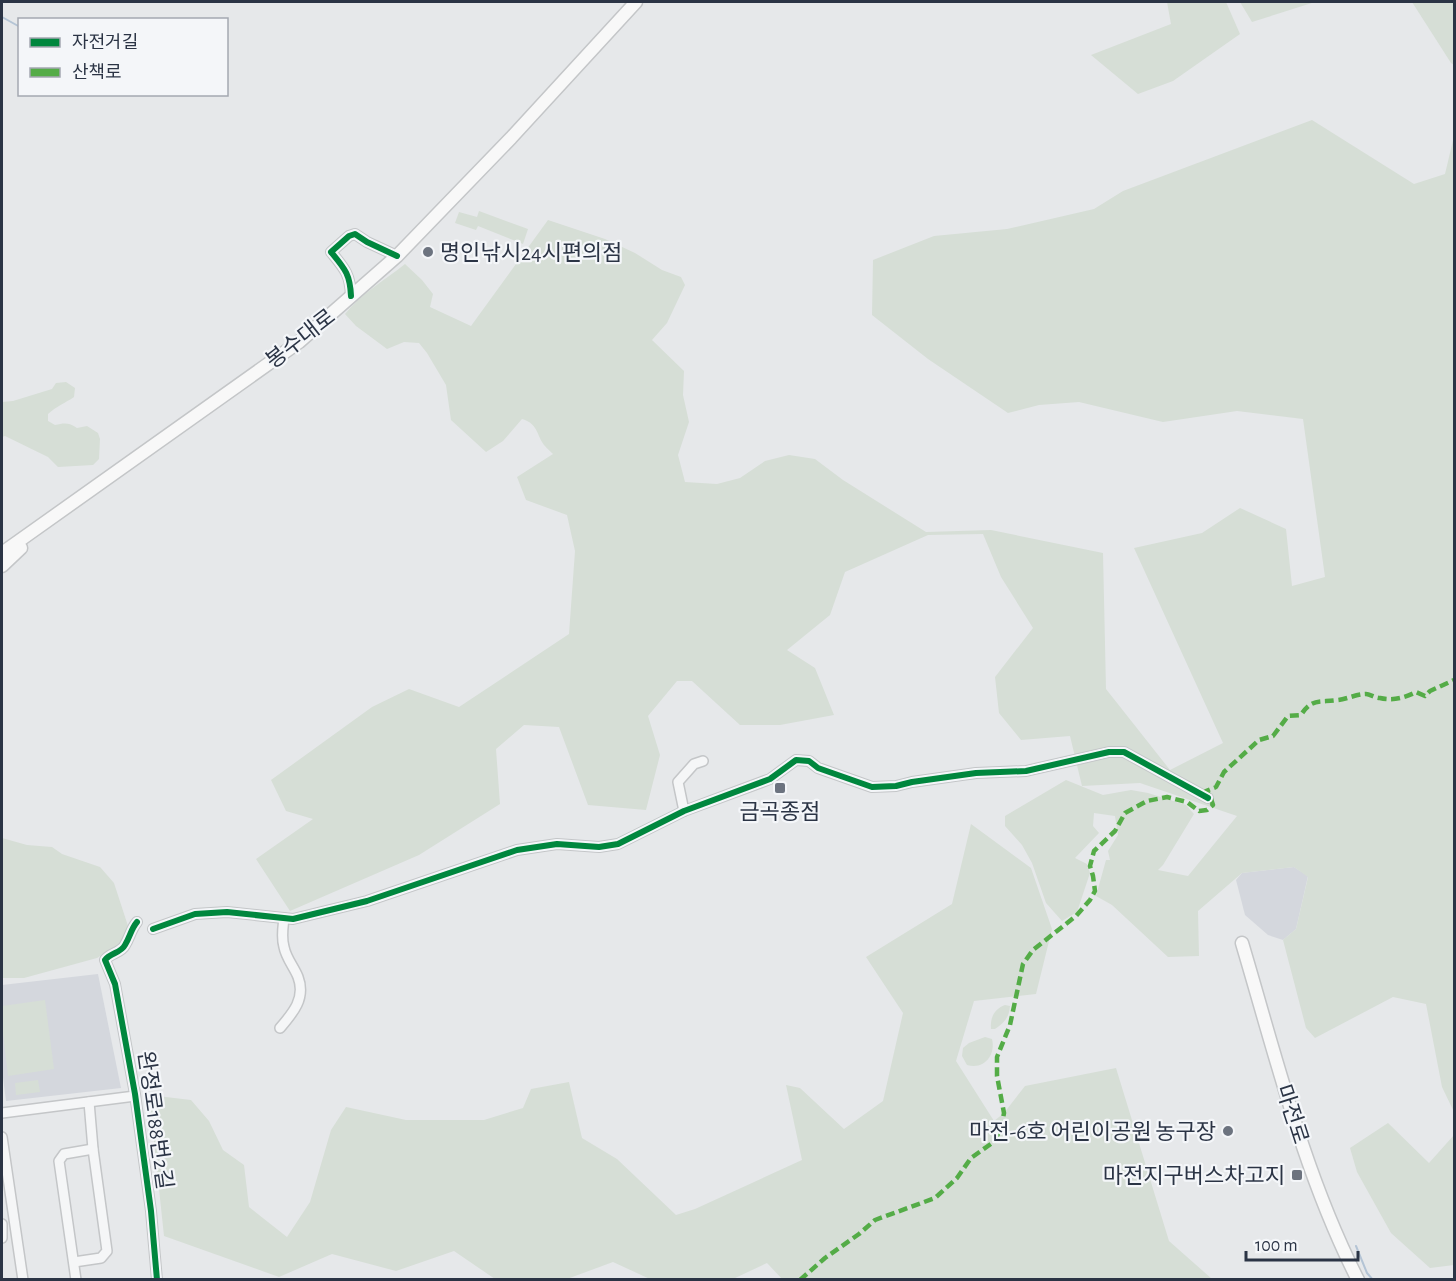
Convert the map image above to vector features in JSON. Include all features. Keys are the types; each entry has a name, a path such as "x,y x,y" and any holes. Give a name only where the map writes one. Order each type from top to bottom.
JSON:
{"main road":[{"name":"봉수대로","path":"2,554 298,342 398,256 636,2"},
{"path":"2,566 45,524"},
{"name":"마전로","path":"1242,943 1296,1128 1336,1236 1358,1280"}],"street":[{"path":"351,296 347,270 331,252 349,236 355,234 398,256"},
{"path":"153,929 195,914 227,912 293,919 368,901 517,850 557,844 599,847 618,844 684,811 770,779 791,763 802,759 818,768 872,787 896,786 976,772 1026,771 1109,752 1124,752 1208,798"},
{"path":"684,811 678,782 694,764 703,761"},
{"path":"280,1028 295,1010 299,1002 300,989 298,978 284,948 282,935 284,918"},
{"name":"완정로188번2길","path":"137,922 131,929 125,945 105,960 116,984 135,1096 151,1211 157,1280"},
{"path":"2,1113 135,1096"},
{"path":"74,1262 101,1258 107,1251 89,1102"},
{"path":"2,1137 23,1280"},
{"path":"76,1280 59,1161 64,1154 93,1149"},
{"path":"2,1232 16,1230"}],"shaded area":[{"path":"1167,2 1226,2 1240,34 1173,81 1138,94 1091,55 1171,24"},
{"path":"1240,2 1315,2 1252,22"},
{"path":"1412,2 1454,2 1454,65 1451,63"},
{"path":"1312,120 1414,184 1445,174 1454,136 1454,1112 1442,1087 1426,1004 1393,997 1315,1038 1306,1028 1283,940 1296,929 1308,877 1294,867 1242,873 1198,911 1199,956 1168,957 1112,905 1096,896 1106,860 1110,860 1108,851 1118,835 1115,816 1094,813 1093,826 1099,833 1075,858 1087,864 1090,873 1077,912 1062,921 1046,903 1032,863 1022,845 1005,826 1005,816 1066,780 1103,795 1131,790 1186,805 1194,814 1158,870 1188,876 1237,816 1140,783 1082,786 1070,736 1021,740 999,713 995,677 1033,628 1001,577 983,534 928,535 845,572 830,615 787,650 815,668 834,715 780,725 740,725 692,681 677,681 648,716 660,755 646,810 588,805 559,727 524,725 496,749 500,804 419,855 290,911 256,859 313,819 286,811 271,780 372,707 409,689 459,707 569,634 575,551 567,515 526,500 517,477 553,454 543,444 533,425 522,419 503,441 486,452 451,420 446,385 419,343 404,342 387,349 356,326 345,314 358,300 405,264 433,294 430,307 471,326 548,220 605,239 635,253 662,270 681,277 685,285 667,323 652,340 684,371 683,395 689,422 678,455 685,482 717,484 740,478 765,461 789,455 815,459 843,480 926,532 991,530 1103,553 1106,689 1170,770 1223,743 1134,548 1202,533 1240,508 1286,529 1292,586 1325,577 1303,419 1237,411 1163,422 1079,402 1039,405 1008,413 928,359 872,315 873,260 934,236 1007,229 1094,209 1123,191"},
{"path":"479,211 528,229 523,244 478,226 476,230 455,223 459,212 477,217"},
{"path":"66,382 75,388 74,397 48,414 48,421 55,425 66,424 77,428 87,426 98,433 99,459 93,465 58,467 48,457 5,436 2,437 2,402 13,401 52,389 56,383"},
{"path":"971,824 1031,868 1052,929 1036,994 974,1001 956,1061 994,1121 1004,1113 1025,1086 1116,1068 1169,1241 1212,1279 783,1280 767,1263 733,1279 652,1280 613,1262 567,1279 495,1279 454,1251 396,1271 332,1254 279,1277 164,1236 149,1095 191,1100 209,1121 223,1150 244,1165 249,1207 287,1237 310,1202 331,1130 346,1107 406,1120 484,1120 523,1108 531,1089 569,1082 582,1138 617,1159 676,1215 695,1209 802,1160 786,1085 800,1088 844,1129 883,1101 903,1013 866,957 952,904"},
{"path":"2,838 27,845 52,847 62,854 100,867 114,883 128,926 121,943 97,958 24,978 2,978"},
{"path":"1294,867 1308,876 1296,929 1283,940 1268,935 1245,915 1236,880 1242,873"},
{"path":"98,974 121,1088 6,1101 2,1070 2,985"},
{"path":"45,1000 54,1069 8,1076 2,1006"},
{"path":"1005,1005 1010,1006 1007,1017 998,1027 991,1029 993,1014"},
{"path":"985,1037 992,1039 990,1056 979,1065 967,1065 962,1056 963,1048"},
{"path":"38,1080 40,1092 16,1095 15,1083"},
{"path":"1388,1123 1429,1163 1454,1135 1454,1265 1430,1268 1391,1233 1357,1172 1350,1148"}],"waterway":[{"path":"2,17 18,26"},
{"path":"1356,1246 1367,1273 1373,1280"}],"marked path":[{"path":"800,1280 875,1220 935,1198 957,1178 971,1158 995,1141 1004,1113 997,1076 997,1057 1010,1025 1023,964 1033,950 1076,916 1090,900 1095,891 1090,866 1094,851 1115,831 1125,813 1147,801 1167,797 1187,802 1199,811 1207,810 1213,805 1206,791 1216,787 1224,772 1259,740 1273,736 1288,716 1301,715 1313,703 1363,694 1389,699 1416,692 1425,696 1430,691 1454,680"}],"cycle path":[{"path":"351,296 346,272 331,252 349,236 355,234 397,256"},
{"path":"153,929 195,914 227,912 293,919 367,901 517,850 557,844 599,847 618,844 684,811 770,779 796,760 809,761 818,768 872,787 896,786 976,773 1026,771 1109,752 1124,752 1208,798"},
{"path":"137,922 123,948 105,960 115,984 135,1094 151,1211 157,1280"}],"place":[{"name":"명인낚시24시편의점","path":"428,252"},
{"name":"금곡종점","path":"780,788"},
{"name":"마전-6호 어린이공원 농구장","path":"1228,1131"},
{"name":"마전지구버스차고지","path":"1297,1175"}]}
